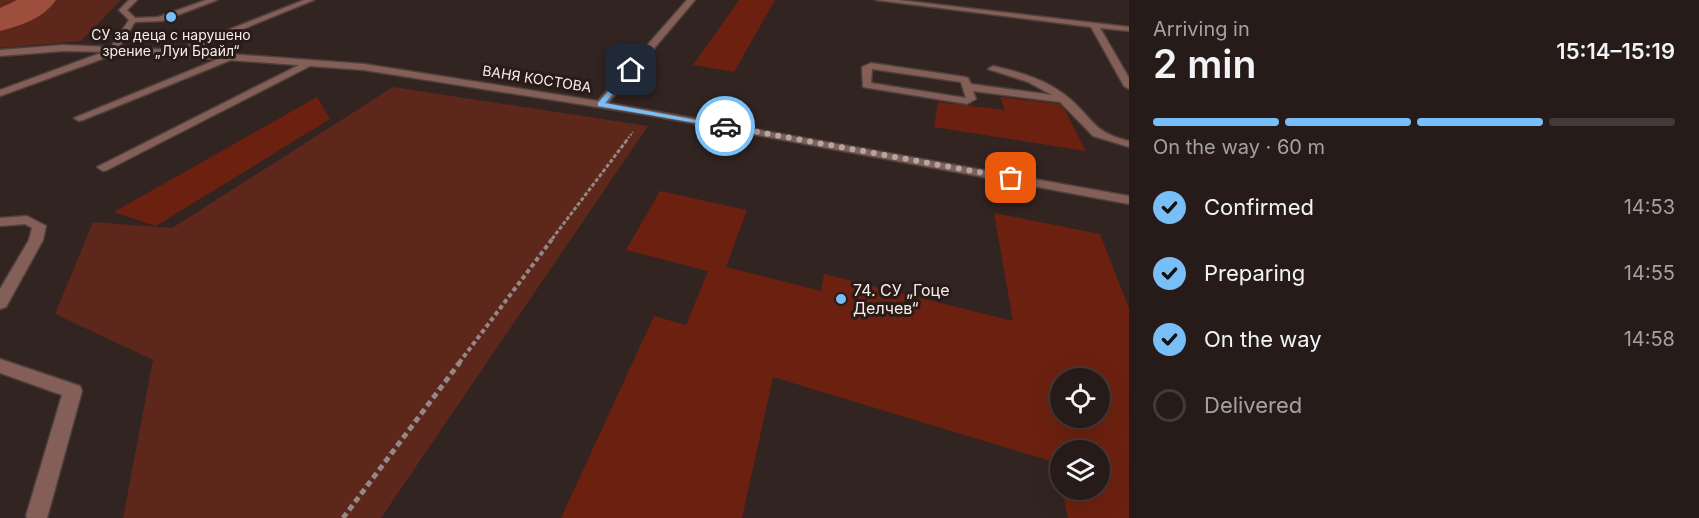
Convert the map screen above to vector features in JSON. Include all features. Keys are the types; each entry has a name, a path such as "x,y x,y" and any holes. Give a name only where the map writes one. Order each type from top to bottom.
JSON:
{"street":[{"path":"133,0 123,10 133,20 159,19 213,0"},
{"path":"174,54 310,0"},
{"path":"601,104 691,0"},
{"path":"880,0 1129,29"},
{"path":"0,93 117,49 133,20"},
{"path":"1094,25 1129,86"},
{"name":"ВАНЯ КОСТОВА","path":"0,53 63,48 117,49 364,67 648,112 1129,200"},
{"path":"79,118 228,58"},
{"path":"104,167 309,63"},
{"path":"871,66 962,79 967,81 968,87 971,99 967,101 865,84 867,67 871,66"},
{"path":"993,69 1037,82 1065,100 1099,137 1129,144"},
{"path":"968,87 1065,100"},
{"path":"0,222 27,220 39,226 36,240 0,303"},
{"path":"0,366 74,391 37,516"}],"path":[{"path":"342,518 648,112"}],"shaded area":[{"path":"0,0 121,0 81,41 0,48"},
{"path":"393,87 648,126 381,518 123,518 153,360 55,314 93,222 172,228"}],"building":[{"path":"739,0 775,0 734,72 693,65"},
{"path":"317,97 330,119 156,226 114,212"},
{"path":"1000,97 1059,104 1065,110 1086,151 934,127 938,102 1005,110"},
{"path":"660,191 747,210 726,267 821,291 824,274 1013,321 994,213 1100,234 1129,308 1129,518 1068,518 1064,500 1110,500 1110,440 1050,440 1050,461 773,377 742,518 561,518 654,316 686,325 708,271 626,250"}],"waterway":[{"path":"0,20 25,10 40,0"}],"way so far":[{"path":"725,126 1011,178"}],"place":[{"name":"СУ за деца с нарушено зрение „Луи Брайл“","path":"171,17"},
{"name":"74. СУ „Гоце Делчев“","path":"841,299"}],"route":[{"path":"631,70 601,104 725,126"}]}
